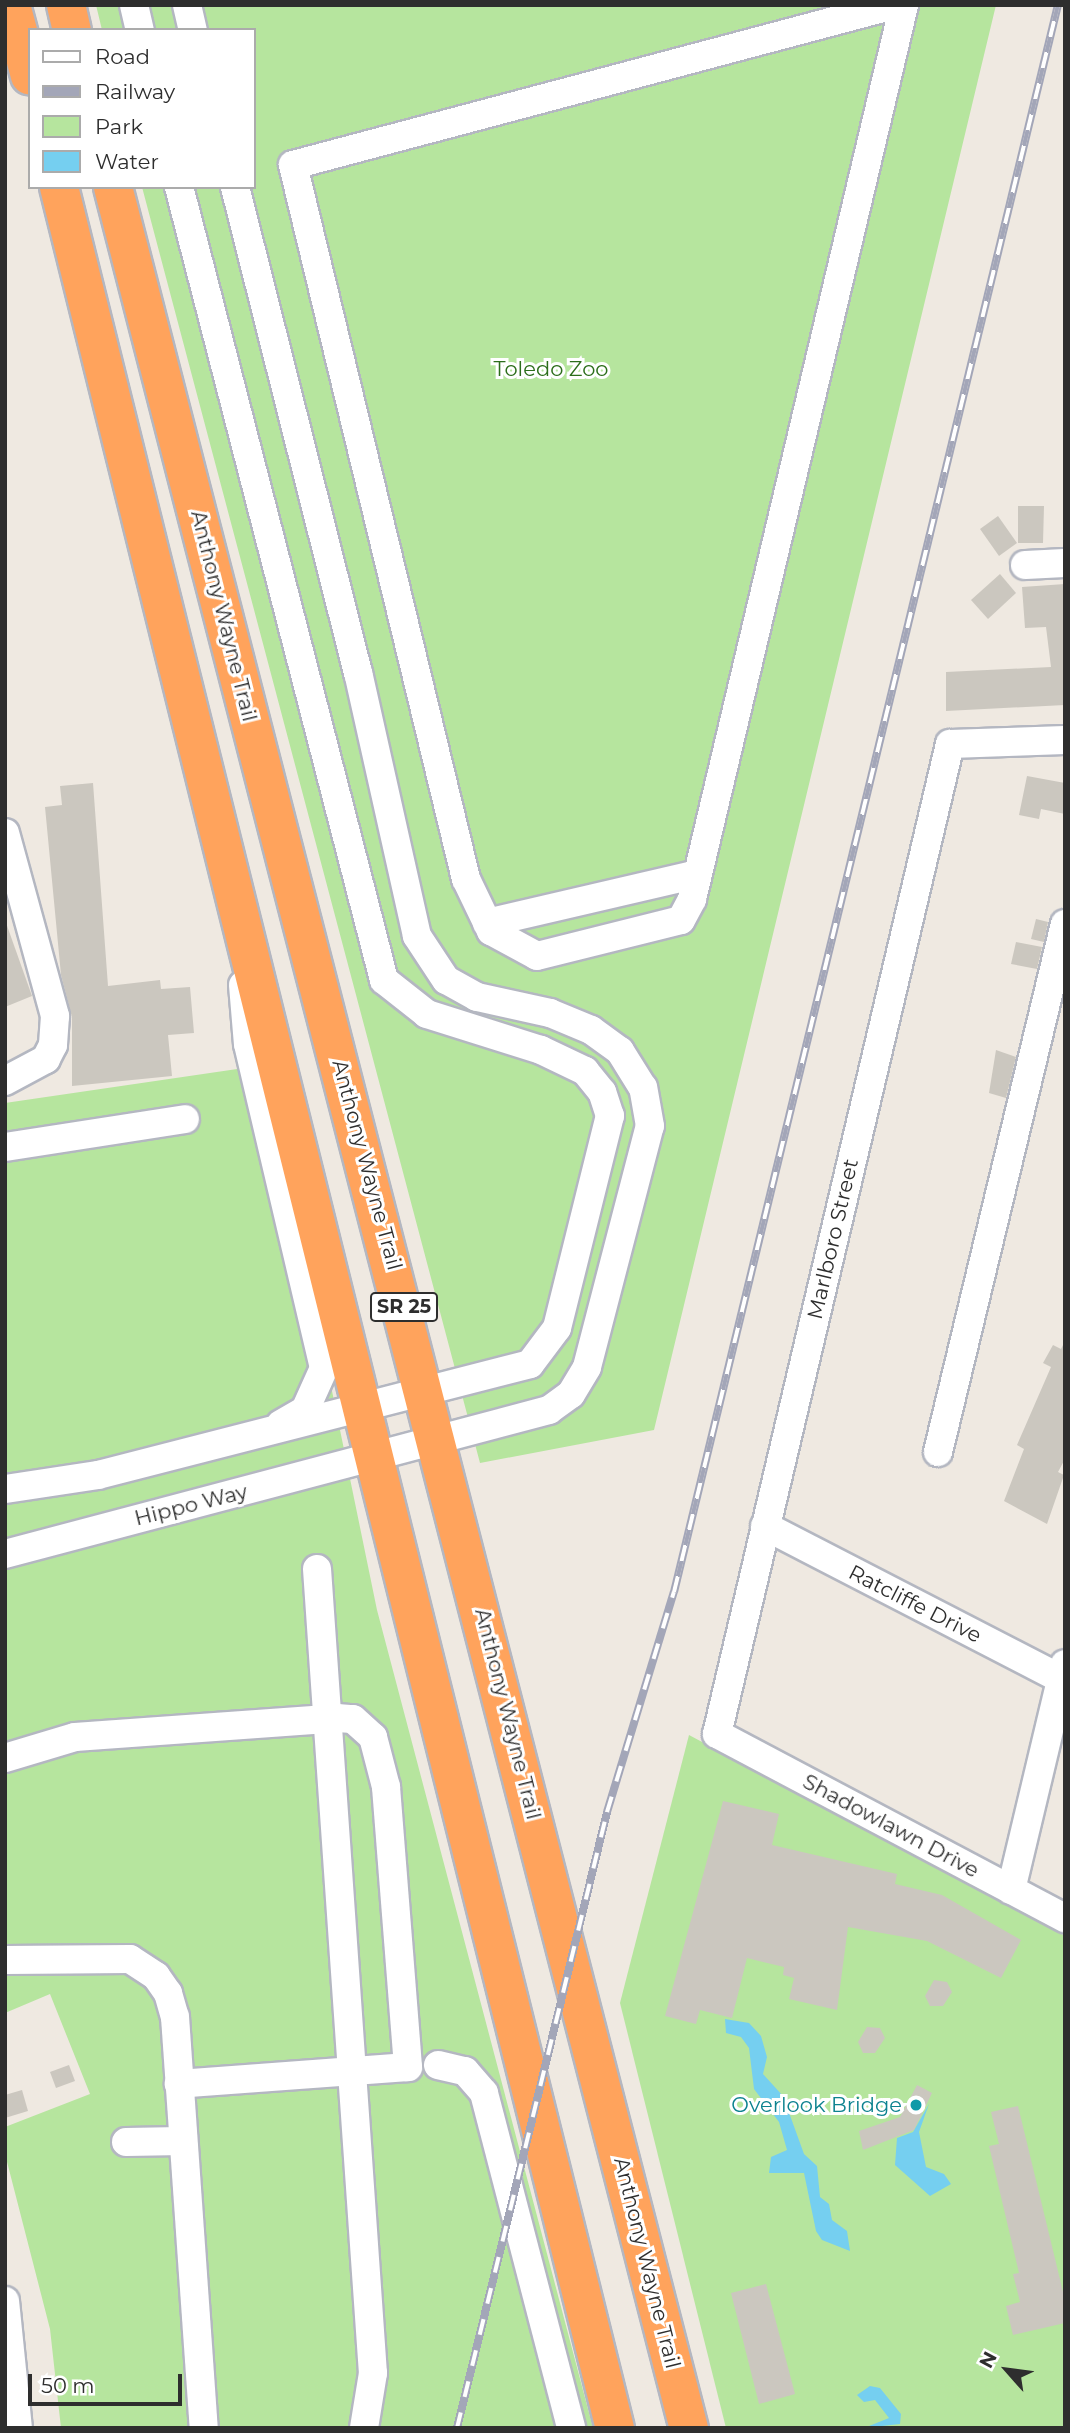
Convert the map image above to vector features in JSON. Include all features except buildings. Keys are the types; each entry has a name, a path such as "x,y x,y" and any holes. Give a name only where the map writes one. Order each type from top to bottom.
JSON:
{"highway":[{"path":"11,5 28,69"},
{"path":"66,5 72,28"},
{"name":"SR 25","path":"60,189 378,1457 615,2428"},
{"name":"Anthony Wayne Trail","path":"114,189 439,1441 689,2428"}],"street":[{"path":"134,5 140,28"},
{"path":"187,5 193,28"},
{"path":"894,5 293,165 466,879 491,931 537,956 681,920 697,874 904,5"},
{"path":"5,1489 98,1475 276,1427 323,1418 425,1389 510,1371 530,1364 545,1349 556,1328 610,1116 602,1092 585,1071 541,1050 427,1014 384,980 180,189"},
{"name":"Hippo Way","path":"5,1554 549,1410 571,1394 591,1355 650,1126 643,1088 620,1051 591,1030 550,1013 477,997 446,980 418,936 358,673 236,189"},
{"path":"1025,565 1065,564"},
{"name":"Marlboro Street","path":"716,1734 950,744 1065,740"},
{"path":"5,833 55,1016 53,1045 46,1059 5,1081"},
{"path":"487,923 697,874"},
{"path":"237,895 248,1044 324,1368 304,1410 276,1427"},
{"path":"938,1452 1065,924"},
{"path":"5,1147 185,1119"},
{"name":"Ratcliffe Drive","path":"765,1526 1063,1675"},
{"path":"317,1569 330,1719 351,2071 373,2373 364,2428"},
{"path":"1011,1890 1063,1675"},
{"path":"5,1758 75,1737 330,1719 364,1725 373,1737 386,1787 408,2067 179,2084"},
{"name":"Shadowlawn Drive","path":"716,1734 1065,1918"},
{"path":"5,1960 113,1957 142,1965 168,1993 179,2084 204,2428"},
{"path":"438,2065 465,2071 484,2092 571,2428"},
{"path":"126,2142 182,2141"},
{"path":"7,2317 19,2428"}],"green space":[{"name":"Toledo Zoo","path":"96,5 996,5 654,1430 480,1463 143,189 256,189 256,28 102,28"},
{"path":"265,1065 377,1610 593,2428 61,2428 50,2329 5,2154 5,2127 90,2094 50,1994 5,2013 5,1103"},
{"path":"689,1735 1065,1936 1065,2428 726,2428 620,2003"}],"water":[{"path":"725,2019 749,2023 761,2036 767,2057 763,2074 783,2096 804,2154 817,2166 820,2197 829,2204 832,2220 847,2231 850,2251 822,2240 816,2231 804,2173 769,2173 771,2157 787,2150 779,2122 754,2089 749,2048 741,2037 726,2033"},
{"path":"929,2104 919,2132 926,2167 944,2174 951,2184 930,2196 895,2165 897,2138 913,2132"},
{"path":"870,2386 880,2388 901,2414 900,2424 864,2428 889,2418 875,2400 864,2402 857,2395"}],"railway":[{"path":"457,2428 607,1812 674,1592 1058,5"}],"place":[{"name":"Overlook Bridge","path":"916,2105"}]}
